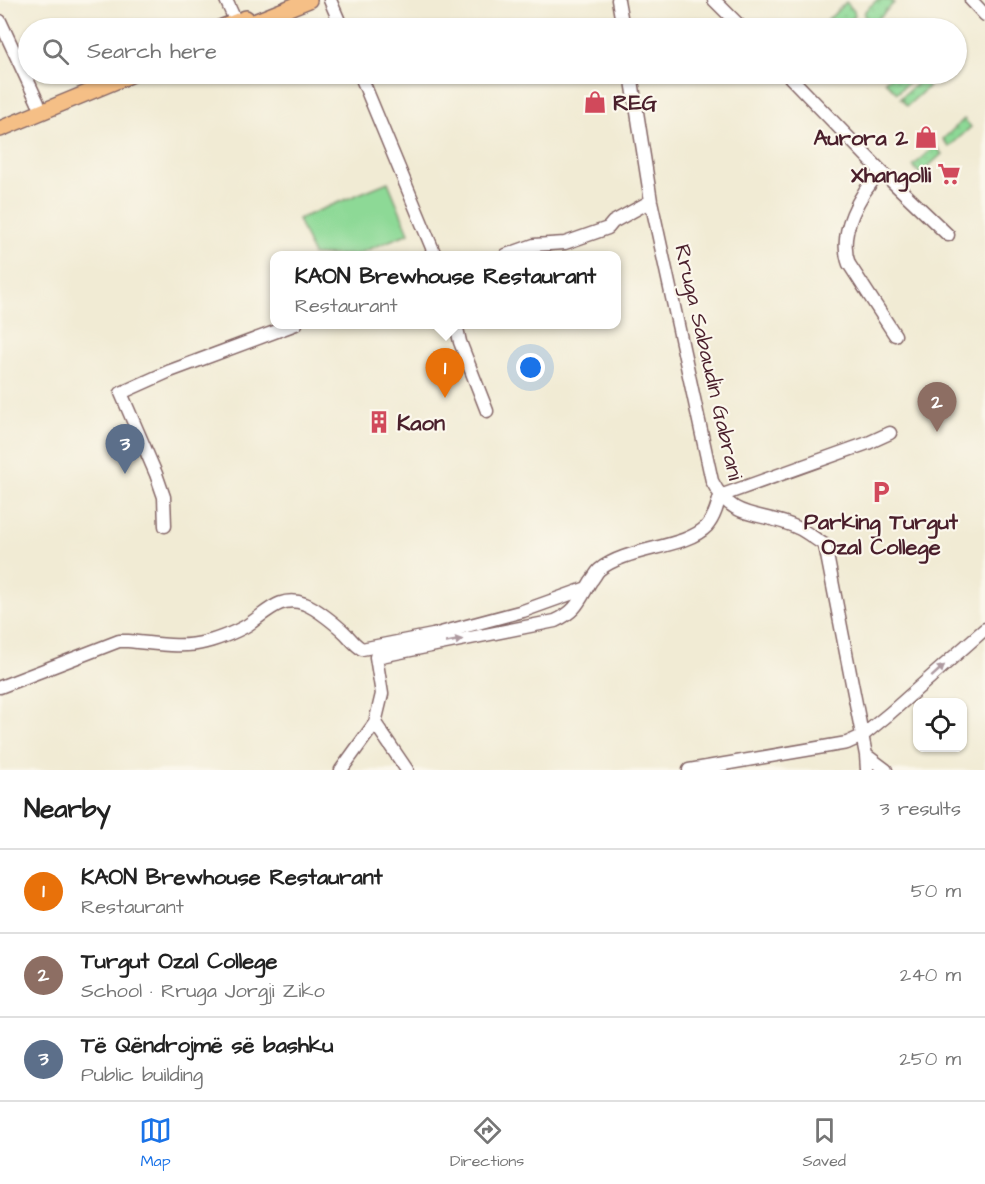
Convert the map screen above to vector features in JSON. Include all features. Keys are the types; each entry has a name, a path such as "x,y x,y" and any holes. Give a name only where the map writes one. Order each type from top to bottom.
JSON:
{"main road":[{"path":"251,18 287,0"},
{"path":"257,18 309,0"},
{"path":"0,119 86,84"},
{"path":"0,129 109,84"}],"street":[{"path":"226,0 234,18"},
{"path":"330,0 338,18"},
{"path":"618,0 621,18"},
{"path":"714,0 732,18"},
{"path":"971,0 985,15"},
{"path":"0,21 18,60"},
{"path":"29,84 38,103"},
{"path":"364,84 433,251"},
{"name":"Rruga Sabaudin Gabrani","path":"633,84 651,201 712,481 720,496 735,509 798,528 825,545 867,770"},
{"path":"797,84 881,171 948,235"},
{"path":"881,171 859,199 849,227 845,253 849,264 896,335"},
{"path":"517,251 534,245 566,243 608,228 613,222 651,201"},
{"path":"165,526 164,497 121,393 170,371 283,329"},
{"path":"457,329 487,411"},
{"path":"341,770 375,723 382,694 376,657 555,621 569,615 598,571 618,559 691,536 706,526 714,514 720,496 890,433"},
{"path":"2,683 118,641 189,646 207,642 252,623 278,603 306,604 344,632 362,649 433,635 523,611 587,588"},
{"path":"689,770 847,743 862,736 985,629"},
{"path":"375,723 407,770"},
{"path":"866,755 886,770"}],"green space":[{"path":"877,0 891,0 894,3 879,18 866,18 865,11"},
{"path":"846,2 854,11 855,16 853,18 830,18"},
{"path":"888,84 907,84 897,93"},
{"path":"916,84 929,86 907,106 900,98"},
{"path":"964,119 971,127 949,147 943,139"},
{"path":"935,146 942,154 920,174 913,166"},
{"path":"388,182 409,233 365,251 311,251 298,219"}],"place":[{"name":"REG","path":"595,102"},
{"name":"Aurora 2","path":"926,137"},
{"name":"Xhangolli","path":"949,174"},
{"name":"KAON Brewhouse Restaurant","path":"445,398"},
{"name":"Kaon","path":"379,422"},
{"name":"Turgut Ozal College","path":"937,432"},
{"name":"Të Qëndrojmë së bashku","path":"125,474"},
{"name":"Parking Turgut Ozal College","path":"881,492"}]}
